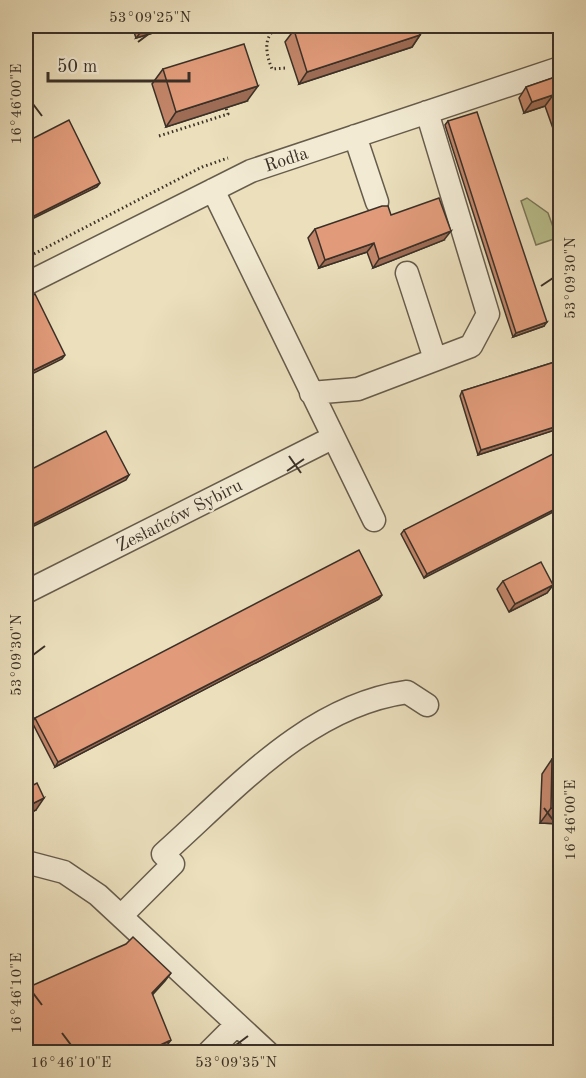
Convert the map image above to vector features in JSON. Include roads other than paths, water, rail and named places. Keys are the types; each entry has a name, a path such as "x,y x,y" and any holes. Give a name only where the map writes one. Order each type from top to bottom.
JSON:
{"street":[{"name":"Rodła","path":"26,284 251,171 561,68"},
{"path":"311,393 358,388 471,346 488,314 428,112"},
{"path":"355,136 377,202"},
{"path":"213,190 374,520"},
{"path":"407,273 435,359"},
{"name":"Zesłańców Sybiru","path":"26,591 333,438"},
{"path":"122,915 172,864 163,854 289,741 379,696 407,692 427,705"},
{"path":"26,862 45,865 83,882 122,915 267,1053"},
{"path":"209,1053 237,1024"}]}
